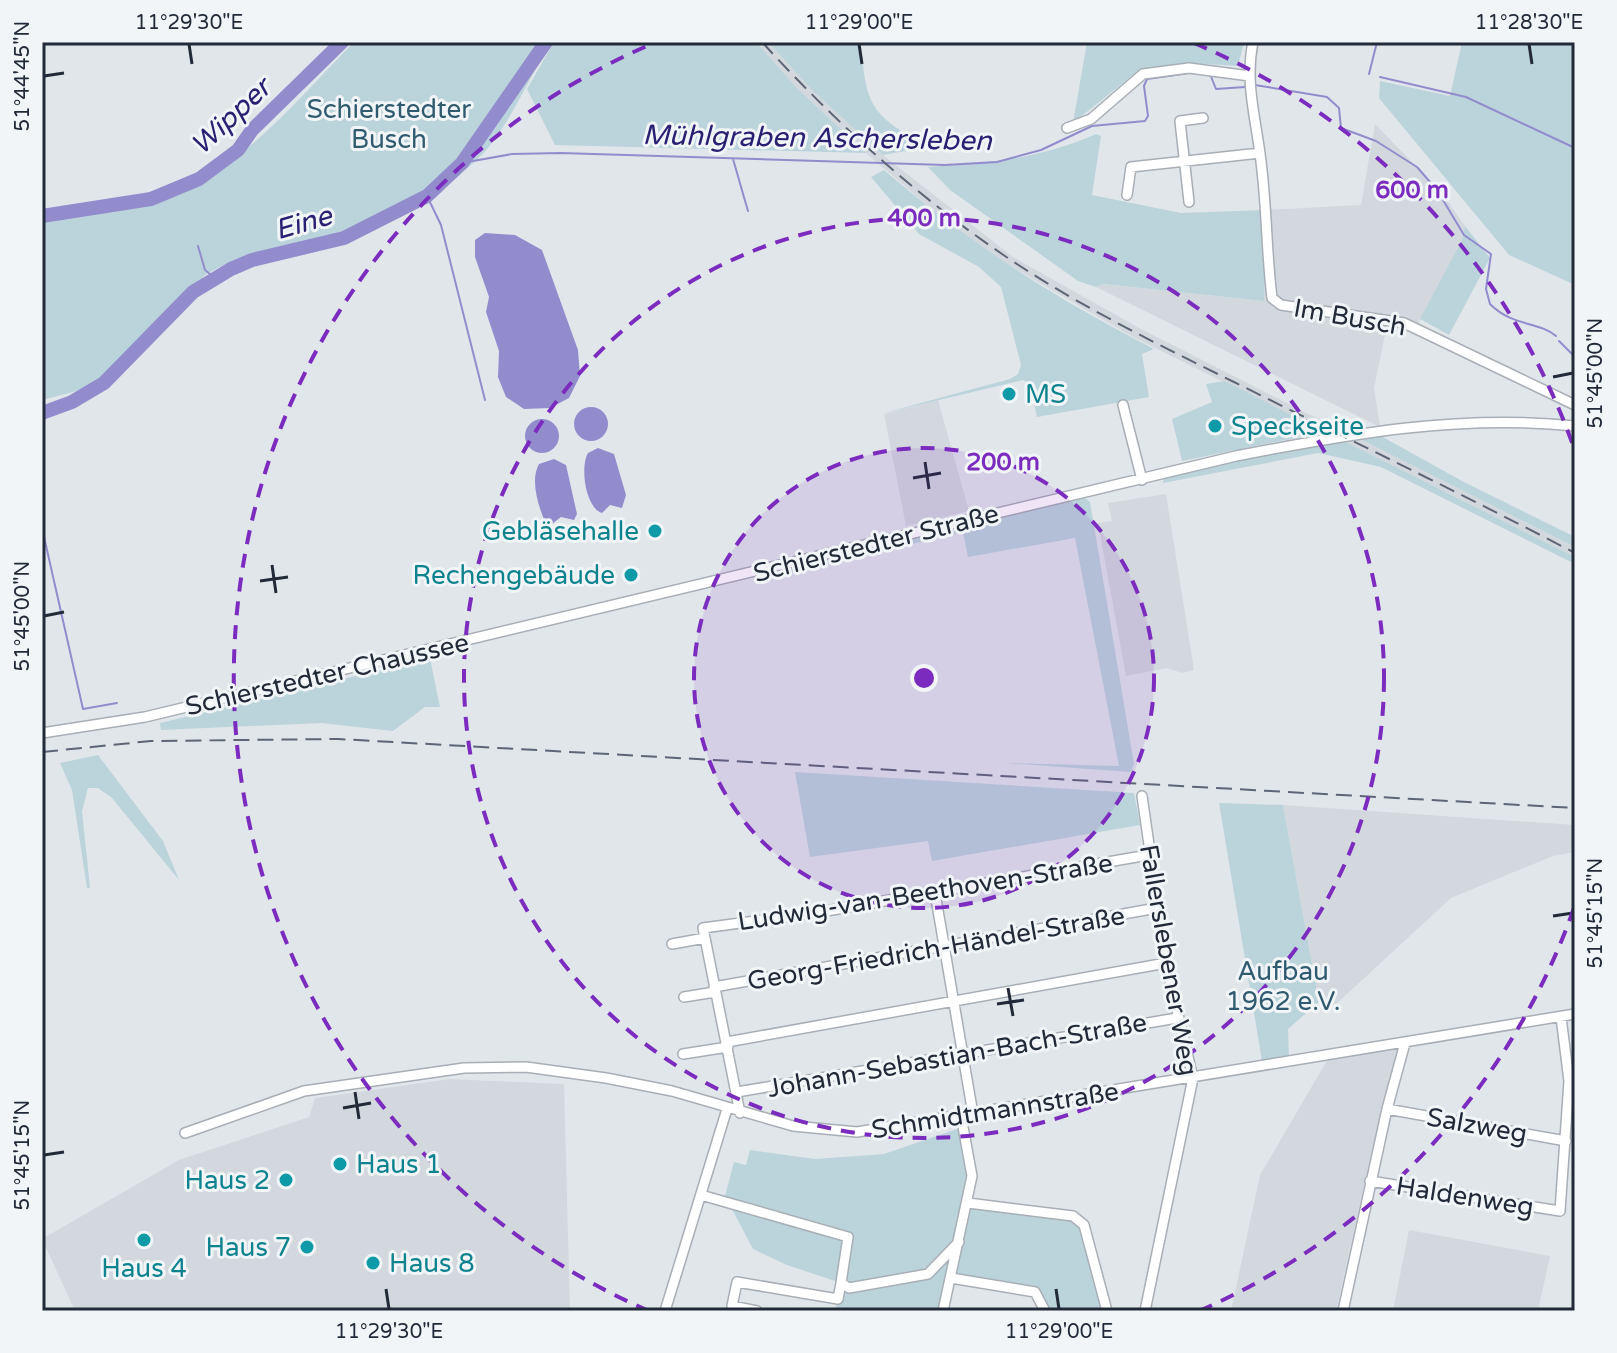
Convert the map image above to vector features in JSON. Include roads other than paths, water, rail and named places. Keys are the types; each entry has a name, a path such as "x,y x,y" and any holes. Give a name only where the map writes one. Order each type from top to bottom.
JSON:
{"street":[{"name":"Im Busch","path":"1253,42 1250,82 1260,153 1272,298 1281,305 1404,323 1575,405"},
{"path":"1067,128 1091,119 1143,74 1189,68 1250,82"},
{"path":"1189,202 1180,121 1203,118"},
{"path":"1127,195 1131,167 1260,153"},
{"path":"1123,405 1142,480"},
{"name":"Schierstedter Straße","path":"610,607 1294,445 1423,425 1521,421 1575,426"},
{"name":"Schierstedter Chaussee","path":"42,733 145,717 610,607"},
{"name":"Fallerslebener Weg","path":"1142,796 1148,855 1166,963 1193,1078 1145,1311"},
{"name":"Ludwig-van-Beethoven-Straße","path":"672,944 704,933 1148,855"},
{"path":"935,893 973,1114"},
{"name":"Georg-Friedrich-Händel-Straße","path":"684,997 1157,908"},
{"path":"704,933 740,1113"},
{"path":"683,1054 953,1000 1166,963"},
{"name":"Schmidtmannstraße","path":"185,1133 304,1091 464,1068 526,1067 672,1091 793,1126 857,1132 1575,1014"},
{"path":"1561,1017 1569,1081 1566,1141"},
{"name":"Johann-Sebastian-Bach-Straße","path":"737,1092 1177,1018"},
{"path":"1343,1311 1370,1181 1405,1043"},
{"path":"665,1311 727,1109"},
{"name":"Salzweg","path":"1387,1109 1566,1141"},
{"path":"943,1311 972,1176 961,1116"},
{"name":"Haldenweg","path":"1370,1181 1560,1211 1566,1141"},
{"path":"701,1195 848,1237 838,1299 737,1282 732,1306 757,1311"},
{"path":"968,1203 1073,1216 1084,1225 1107,1311"},
{"path":"841,1283 849,1288 928,1274 959,1242"},
{"path":"951,1278 1035,1292 1045,1311"}],"waterway":[{"name":"Wipper","path":"42,216 151,199 199,179 238,150 252,130 342,42"},
{"name":"Eine","path":"42,413 72,402 104,383 193,292 231,269 252,260 344,238 427,196 462,163 546,42"},
{"path":"1369,74 1377,42"},
{"name":"Mühlgraben Aschersleben","path":"462,163 512,154 561,153 945,165 997,162 1041,150 1092,126 1145,121 1148,116 1144,86 1147,79 1189,73"},
{"name":"Mühlgraben Aschersleben","path":"1210,74 1216,89 1245,87"},
{"path":"1380,77 1466,97 1575,148"},
{"name":"Mühlgraben Aschersleben","path":"1255,85 1327,97 1339,108 1341,128 1376,141 1417,167 1437,190 1464,235 1491,254 1486,289 1490,304 1507,317 1556,336"},
{"path":"733,159 748,211"},
{"path":"427,196 441,225 485,400"},
{"path":"198,246 205,270 215,278"},
{"name":"Mühlgraben Aschersleben","path":"1559,341 1575,357"},
{"path":"42,528 83,709 117,703"}],"railway":[{"path":"762,42 846,128 906,181 969,231 1030,272 1145,338 1575,553"},
{"path":"42,752 151,741 338,739 1575,808"}],"place":[{"name":"MS","path":"1009,394"},
{"name":"Speckseite","path":"1215,426"},
{"name":"Gebläsehalle","path":"655,531"},
{"name":"Rechengebäude","path":"631,575"},
{"name":"Haus 1","path":"340,1164"},
{"name":"Haus 2","path":"286,1180"},
{"name":"Haus 4","path":"144,1240"},
{"name":"Haus 7","path":"307,1247"},
{"name":"Haus 8","path":"373,1263"}],"park label":[{"name":"Schierstedter Busch","path":"389,124"},
{"name":"Aufbau 1962 e.V.","path":"1283,986"}]}
